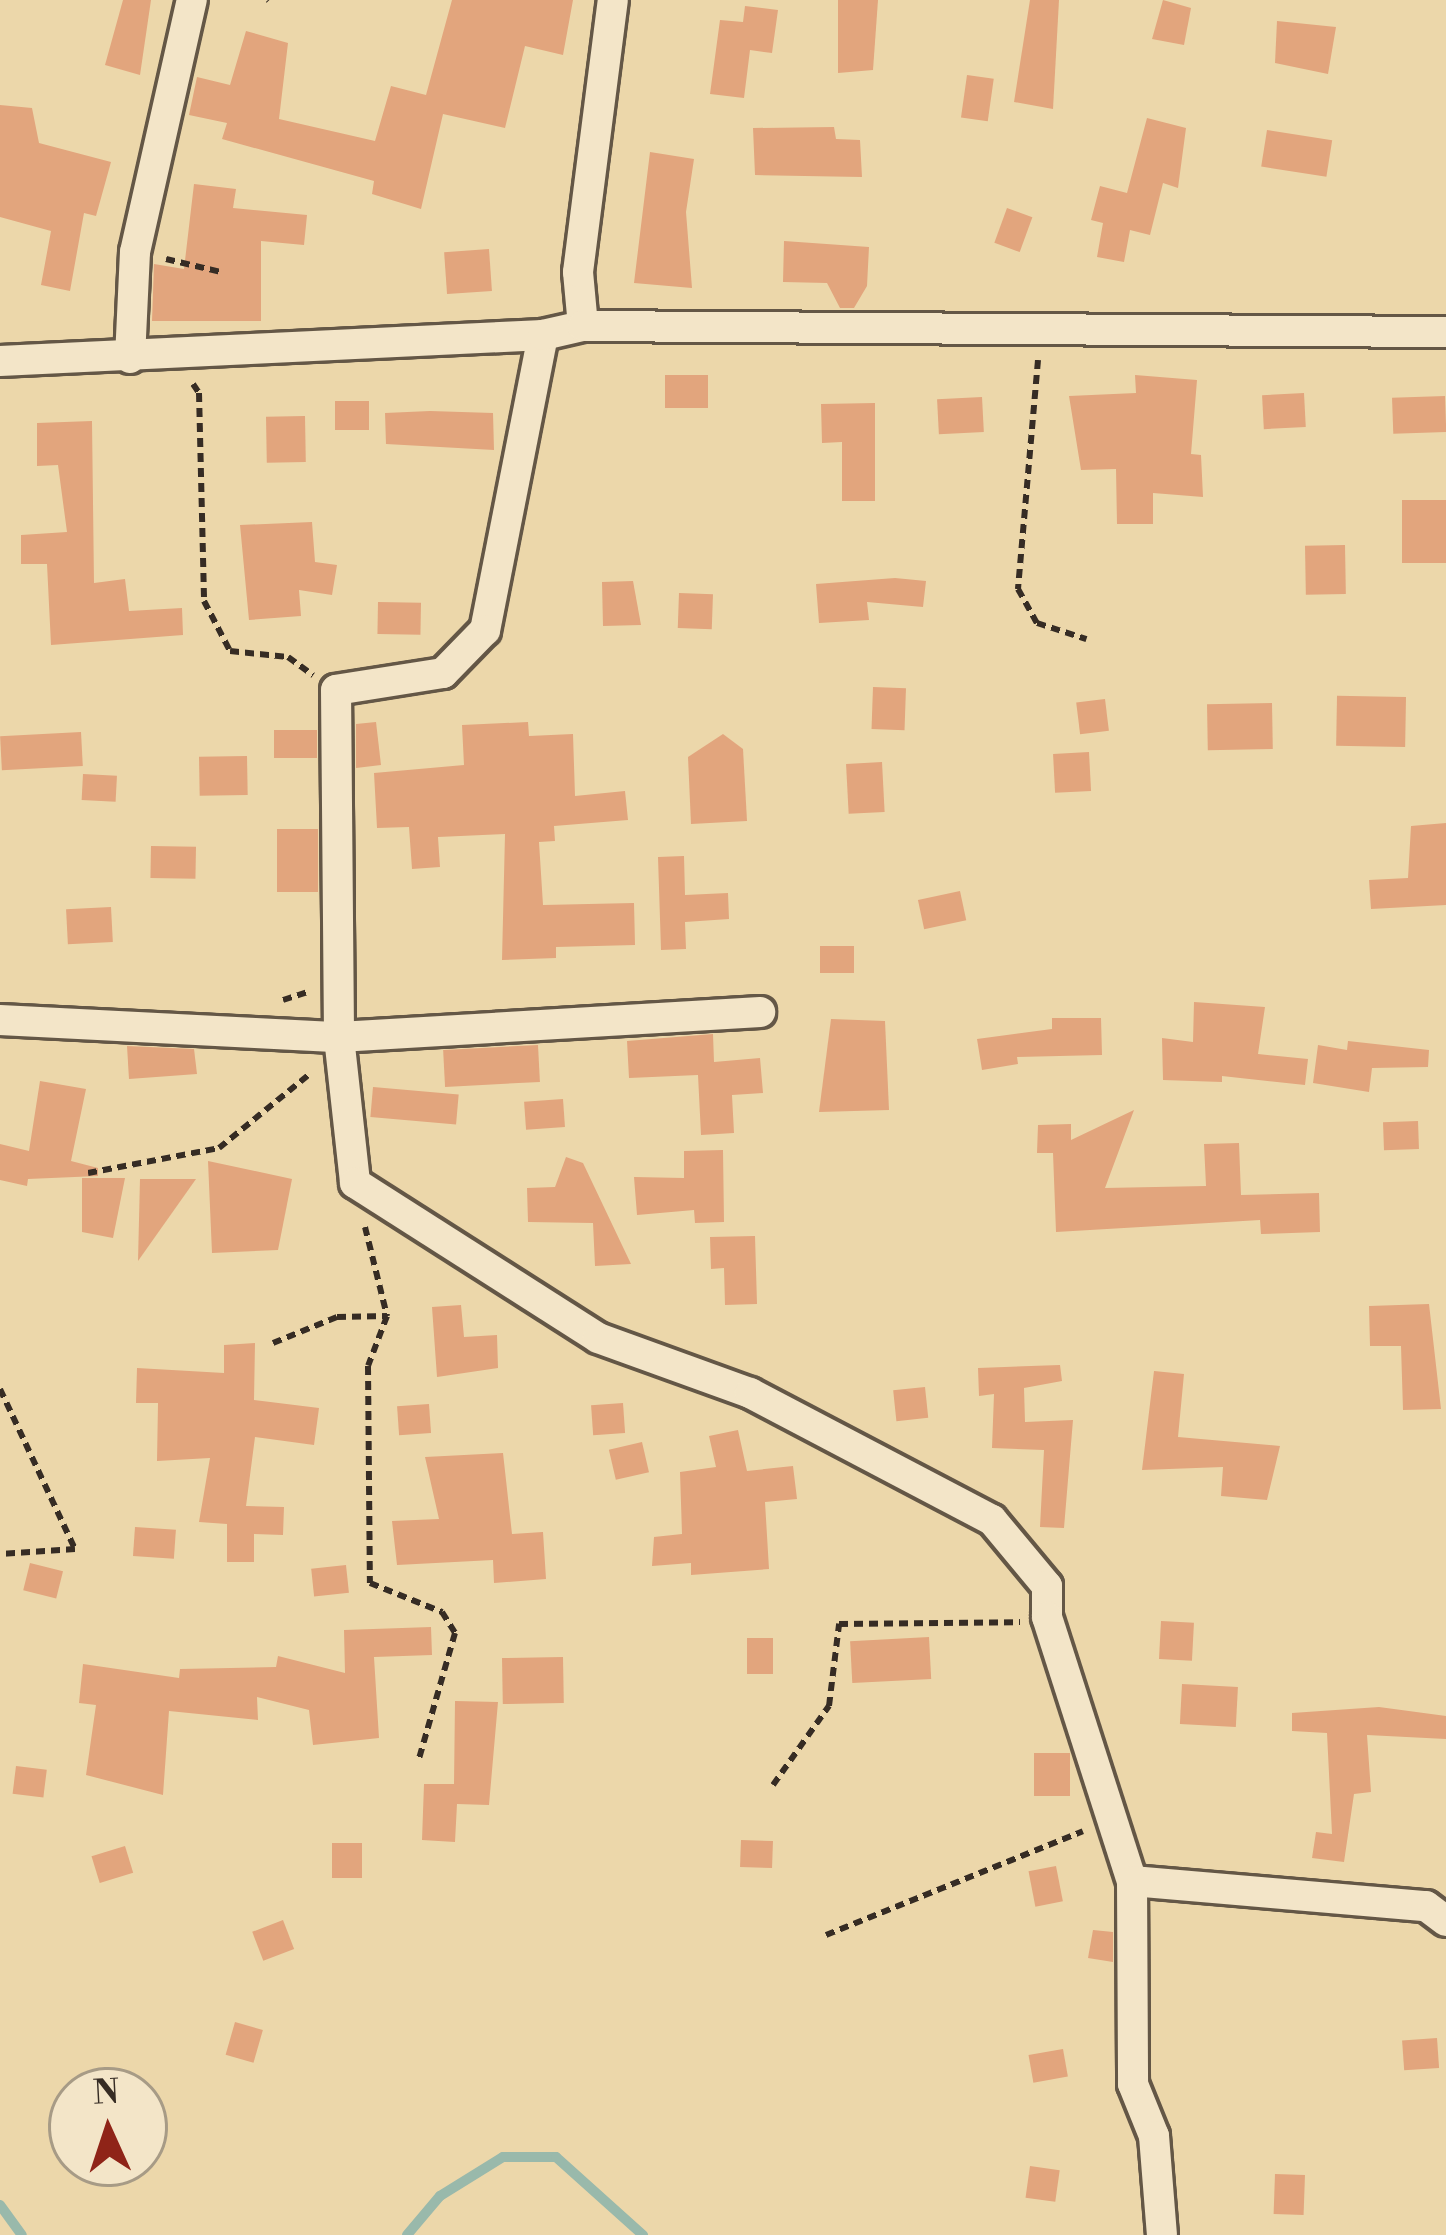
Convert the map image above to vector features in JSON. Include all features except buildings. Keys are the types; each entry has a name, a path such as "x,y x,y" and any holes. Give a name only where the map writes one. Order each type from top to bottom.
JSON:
{"street":[{"path":"130,358 135,252 192,0"},
{"path":"583,326 578,272 613,0"},
{"path":"0,361 543,335 583,326 1446,332"},
{"path":"543,335 485,630 443,673 336,690 340,1037 355,1183 598,1338 750,1394 992,1520 1047,1586 1047,1616 1107,1818 1132,1881 1132,2084 1154,2136 1162,2235"},
{"path":"0,1020 340,1037 760,1012"},
{"path":"1132,1881 1426,1906 1446,1921"}],"path":[{"path":"135,252 221,272"},
{"path":"1041,329 1018,589 1036,623 1086,639"},
{"path":"170,355 200,393 203,602 230,651 288,657 336,690"},
{"path":"88,1173 219,1148 309,1075 340,1037"},
{"path":"355,1183 387,1316 368,1366 370,1583 442,1612 455,1633 418,1762"},
{"path":"273,1342 337,1318 387,1316"},
{"path":"0,1389 75,1549 0,1554"},
{"path":"773,1785 829,1706 839,1624 1000,1625 1047,1616"},
{"path":"826,1935 1033,1856 1107,1818"}],"waterway":[{"path":"407,2235 440,2196 503,2157 556,2157 643,2235"},
{"path":"0,2205 22,2235"}]}
